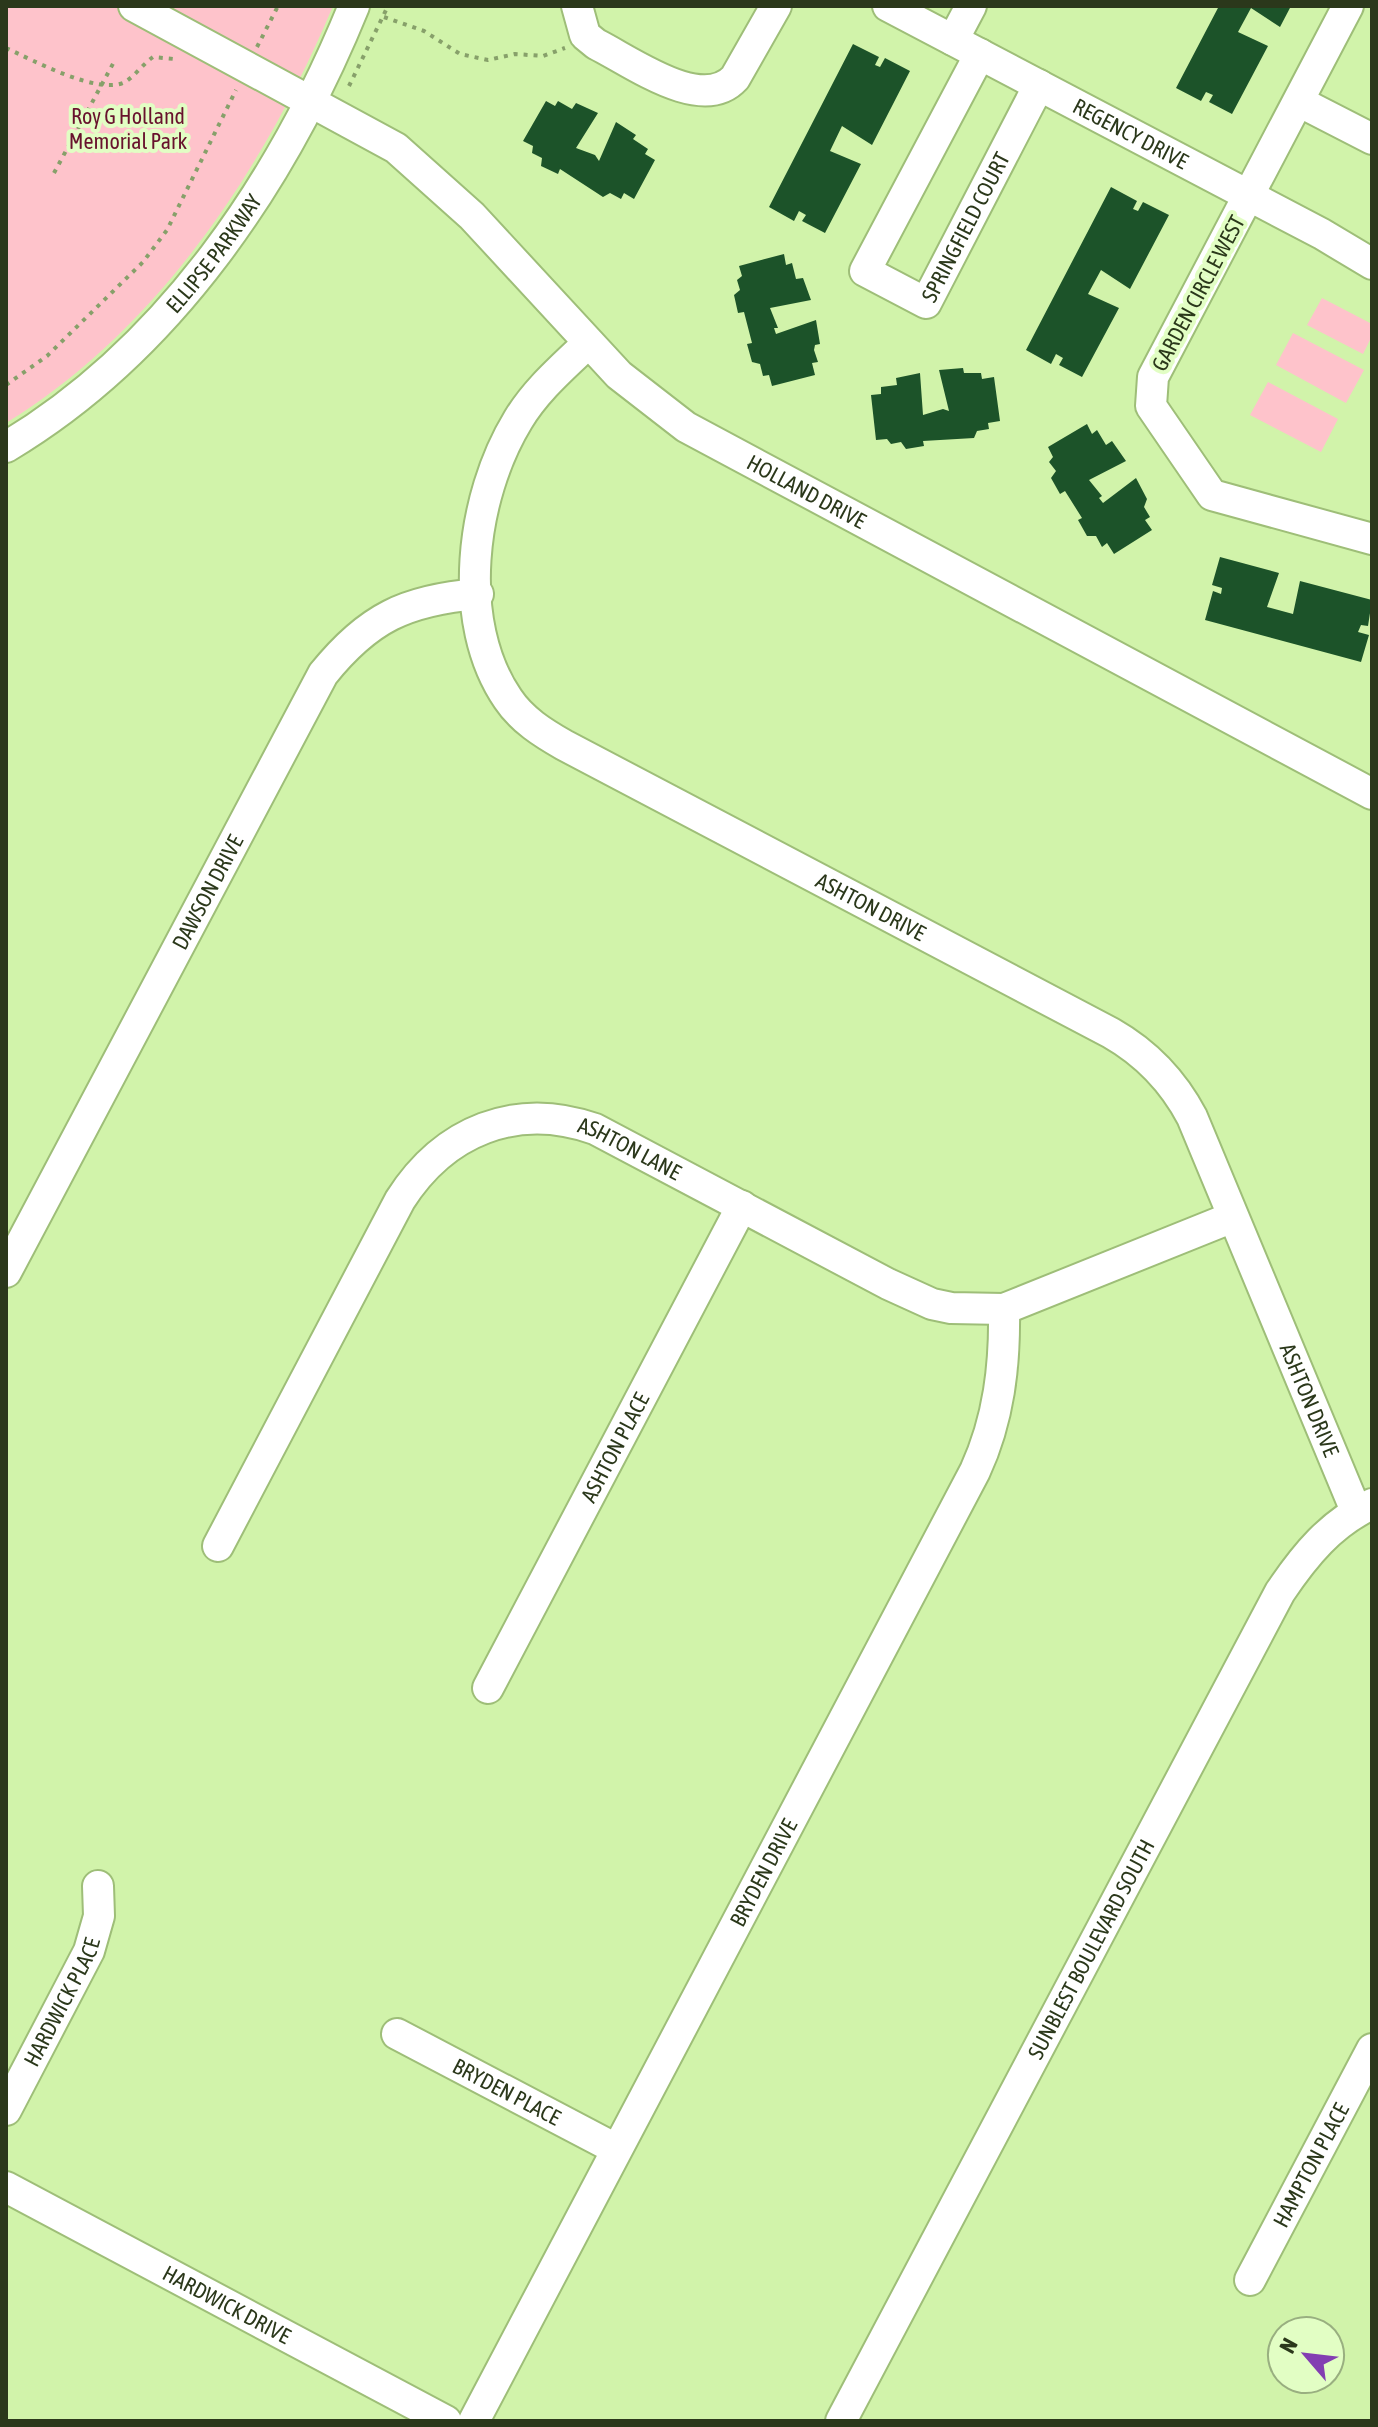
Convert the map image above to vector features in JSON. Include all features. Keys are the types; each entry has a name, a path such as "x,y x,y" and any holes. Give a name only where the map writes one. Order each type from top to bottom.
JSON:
{"street":[{"name":"HOLLAND DRIVE","path":"134,6 396,148 439,184 587,344 638,392 686,427 1372,794"},
{"name":"ELLIPSE PARKWAY","path":"6,447 101,378 164,318 240,218 310,99 354,6"},
{"path":"577,6 585,35 687,90 704,93 726,88 776,6"},
{"name":"REGENCY DRIVE","path":"888,6 1250,196 1372,264"},
{"path":"953,40 971,6"},
{"name":"GARDEN CIRCLE WEST","path":"1348,6 1153,377 1151,406 1212,495 1372,539"},
{"name":"SPRINGFIELD COURT","path":"980,54 865,271 926,303 1039,85"},
{"path":"1300,102 1372,139"},
{"name":"ASHTON DRIVE","path":"587,344 534,397 500,457 482,519 478,594 480,635 489,665 515,707 542,732 1135,1049 1184,1101 1364,1508"},
{"name":"DAWSON DRIVE","path":"6,1272 323,674 351,642 390,614 426,600 478,594"},
{"name":"ASHTON LANE","path":"218,1546 400,1200 419,1172 449,1144 481,1127 510,1120 569,1122 609,1136 913,1296 951,1308 1004,1309 1233,1217"},
{"name":"ASHTON PLACE","path":"488,1688 742,1206"},
{"name":"BRYDEN DRIVE","path":"474,2421 975,1471 995,1421 1005,1337 1004,1309"},
{"name":"SUNBLEST BOULEVARD SOUTH","path":"841,2421 1280,1592 1315,1545 1364,1508"},
{"name":"HARDWICK PLACE","path":"6,2110 89,1951 99,1916 98,1886"},
{"name":"BRYDEN PLACE","path":"397,2034 616,2149"},
{"name":"HAMPTON PLACE","path":"1250,2280 1372,2049"},
{"name":"HARDWICK DRIVE","path":"6,2187 446,2421"}],"path":[{"path":"347,91 388,6"},
{"path":"384,17 424,31 460,54 488,60 515,54 543,56"},
{"path":"6,48 50,70 102,83 125,82 153,57 176,60"},
{"path":"54,173 115,60"},
{"path":"223,85 246,97"},
{"path":"6,385 47,356 143,262 167,230 235,92"}],"green space":[{"name":"Roy G Holland Memorial Park","path":"6,6 333,6 275,126 240,185 201,240 158,293 112,341 61,385 6,423"},
{"path":"1322,298 1372,324 1372,336 1363,354 1307,325"},
{"path":"1293,333 1364,370 1346,403 1276,365"},
{"path":"1268,382 1338,419 1321,452 1250,415"}],"building":[{"path":"1219,6 1291,6 1280,27 1251,8 1238,32 1268,46 1232,114 1209,102 1213,95 1206,92 1201,101 1176,88"},
{"path":"853,44 879,57 875,65 880,67 885,58 910,71 872,145 842,126 830,151 861,164 825,233 802,221 806,215 799,211 794,221 769,207"},
{"path":"546,101 555,106 558,101 572,109 576,103 598,113 576,148 595,155 599,161 616,122 636,135 633,139 648,149 645,154 655,160 634,199 624,193 621,199 610,193 603,197 560,169 558,174 541,166 542,158 532,153 533,146 523,141"},
{"path":"1111,187 1137,201 1133,209 1138,211 1143,202 1169,215 1130,289 1101,270 1088,294 1119,308 1082,377 1059,365 1063,358 1056,354 1051,364 1026,350"},
{"path":"784,254 786,265 792,263 796,279 803,278 811,300 770,308 778,328 774,328 776,334 816,320 820,344 815,345 814,350 818,362 812,363 815,375 772,386 769,375 763,376 760,364 752,362 747,344 752,343 744,312 738,313 734,295 740,290 737,280 742,276 739,266"},
{"path":"963,368 964,373 981,373 982,379 994,377 1000,421 988,423 989,429 977,431 974,438 923,441 924,446 906,449 901,442 891,444 887,439 876,440 871,395 881,394 881,387 897,385 896,378 920,373 923,415 943,409 949,411 939,370"},
{"path":"1087,424 1092,434 1097,430 1106,445 1112,441 1126,461 1089,480 1102,496 1099,498 1103,503 1136,478 1147,499 1144,507 1150,517 1145,520 1152,530 1114,554 1107,543 1102,547 1096,536 1087,536 1078,520 1082,518 1065,491 1060,494 1051,478 1056,471 1049,462 1053,457 1048,447"},
{"path":"1220,557 1279,573 1267,607 1293,614 1300,581 1372,600 1368,626 1361,625 1358,632 1369,635 1361,662 1205,620 1213,591 1221,594 1222,588 1212,585"}]}
